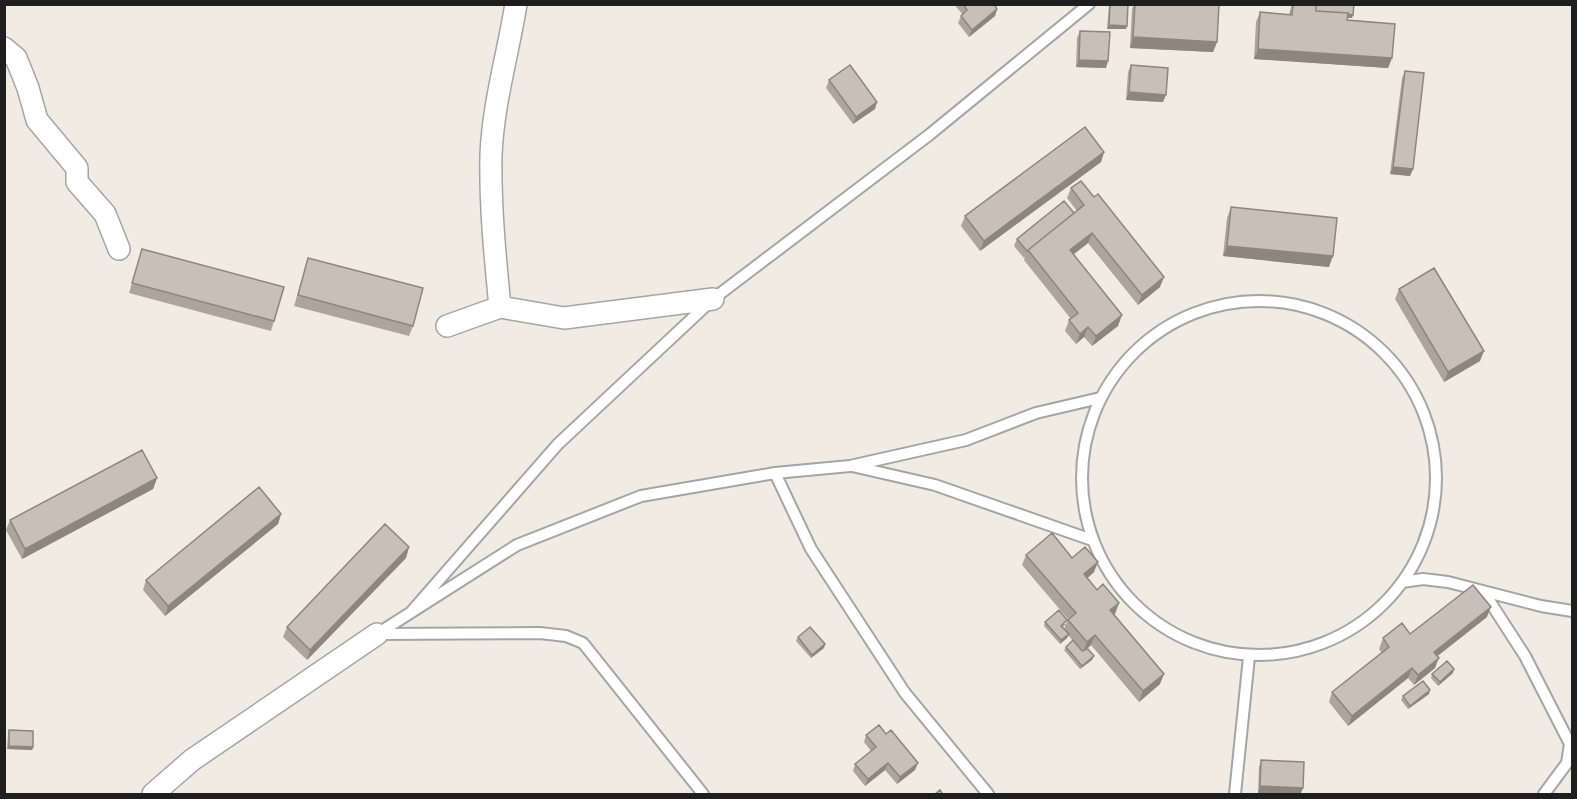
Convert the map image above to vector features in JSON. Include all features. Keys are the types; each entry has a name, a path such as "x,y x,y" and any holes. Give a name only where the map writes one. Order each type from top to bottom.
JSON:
{"street":[{"path":"500,307 491,216 491,153 499,92 516,4"},
{"path":"4,48 16,58 37,120 77,168 77,182 105,214 119,249"},
{"path":"447,326 500,307 564,318 713,299"},
{"path":"153,795 192,760 377,634"}],"lane":[{"path":"412,611 558,444 713,299 929,135 1089,4"},
{"path":"1240,299 1269,299 1299,303 1351,325 1376,345 1400,372 1422,415 1431,443 1434,472 1432,501 1417,558 1402,582 1383,604 1360,623 1307,651 1278,656 1249,657 1220,653 1192,644 1142,611 1110,574 1092,540 1084,483 1086,454 1100,398 1116,373 1135,351 1184,316 1211,305 1240,299"},
{"path":"377,634 517,545 641,496 774,473 850,466 966,440 1036,413 1100,398"},
{"path":"850,466 935,485 1092,540"},
{"path":"774,473 811,549 905,693 988,795"},
{"path":"1402,582 1422,579 1448,582 1541,606 1572,611"},
{"path":"1483,591 1525,656 1570,744 1567,763 1544,795"},
{"path":"377,634 540,633 566,636 583,643 703,795"},
{"path":"1235,795 1249,657"}],"building":[{"path":"963,4 994,4 997,9 972,30 961,16 967,10"},
{"path":"1110,4 1128,4 1127,26 1109,25"},
{"path":"1135,4 1219,5 1217,42 1133,37"},
{"path":"1293,4 1316,5 1316,11 1348,13 1347,20 1395,24 1392,58 1258,49 1260,12 1292,15"},
{"path":"1316,4 1354,4 1353,15 1316,11"},
{"path":"1080,31 1110,32 1108,61 1079,60"},
{"path":"850,65 877,102 856,117 829,80"},
{"path":"1131,65 1168,68 1166,95 1129,92"},
{"path":"1405,71 1424,73 1413,169 1393,167"},
{"path":"1085,127 1104,152 984,241 965,216"},
{"path":"1081,181 1094,197 1098,194 1164,277 1142,295 1092,233 1070,250 1122,315 1096,336 1088,327 1080,334 1069,320 1078,313 1028,250 1084,205 1071,188"},
{"path":"1064,201 1074,213 1027,251 1017,239"},
{"path":"1231,207 1337,218 1333,256 1227,246"},
{"path":"142,249 284,287 274,321 132,283"},
{"path":"308,258 423,288 413,326 298,295"},
{"path":"1434,268 1484,351 1448,372 1399,289"},
{"path":"142,450 157,478 25,549 10,520"},
{"path":"259,487 281,514 168,606 146,580"},
{"path":"385,524 409,547 310,650 287,627"},
{"path":"1052,533 1072,558 1085,547 1098,562 1084,574 1097,590 1103,584 1119,603 1110,610 1164,674 1143,691 1095,635 1087,642 1068,620 1076,613 1026,555"},
{"path":"1473,585 1491,607 1434,652 1439,658 1418,675 1412,668 1352,716 1332,692 1389,647 1383,638 1402,623 1410,634"},
{"path":"1059,610 1067,620 1061,626 1069,634 1061,640 1045,622"},
{"path":"810,627 825,644 812,655 798,637"},
{"path":"1073,640 1082,651 1088,649 1094,656 1082,666 1066,647"},
{"path":"1447,661 1454,669 1440,682 1432,674"},
{"path":"1423,681 1430,690 1410,706 1403,696"},
{"path":"879,725 886,734 891,730 918,763 900,777 888,763 868,779 855,764 876,747 866,735"},
{"path":"9,730 33,731 33,747 9,746"},
{"path":"1261,760 1304,762 1303,788 1260,786"}]}
